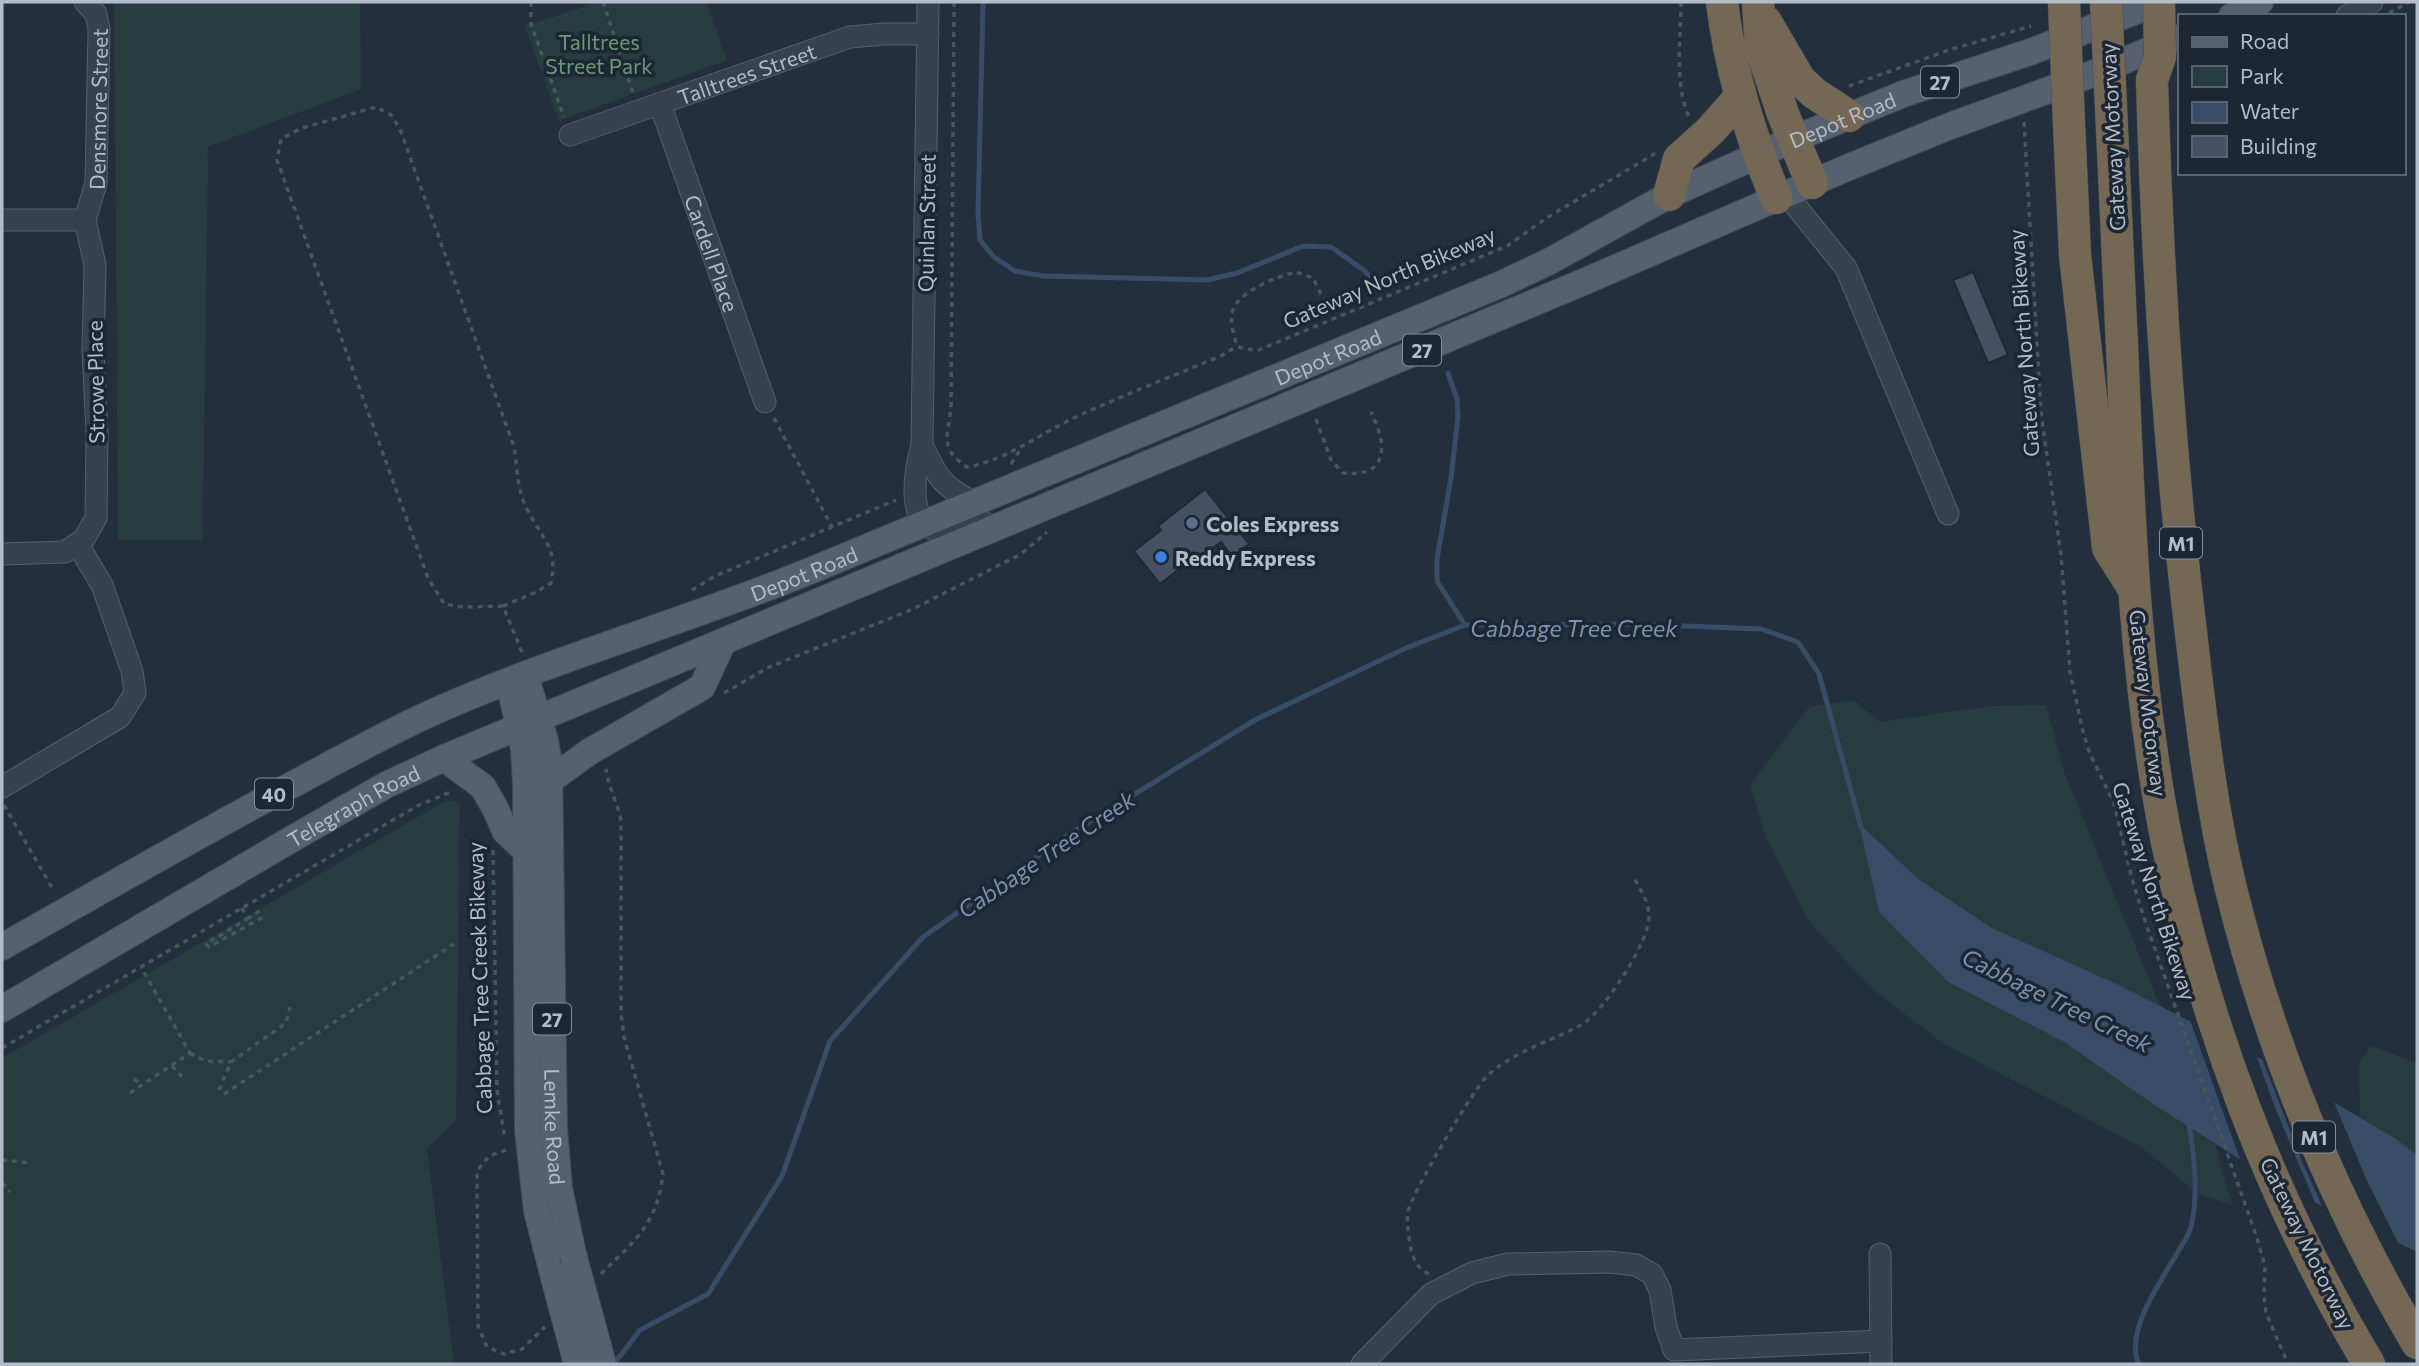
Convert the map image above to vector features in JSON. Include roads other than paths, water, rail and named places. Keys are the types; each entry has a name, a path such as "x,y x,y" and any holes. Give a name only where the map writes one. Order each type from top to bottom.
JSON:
{"highway":[{"path":"1722,2 1730,56 1759,156 1791,192"},
{"path":"2064,2 2075,255 2108,548 2135,590"},
{"name":"Gateway Motorway","path":"2106,2 2127,472 2135,590 2150,737 2165,830 2195,955 2240,1093 2299,1235 2369,1364"},
{"name":"Gateway Motorway","path":"2144,2 2147,55 2152,84 2169,411 2195,665 2218,832 2261,990 2308,1121 2352,1221 2417,1343"},
{"path":"2152,84 2160,57 2159,2"},
{"path":"1759,7 1800,80 1849,117"},
{"path":"1759,7 1761,48 1778,102 1794,139 1791,192"},
{"path":"1669,195 1679,159 1704,138 1740,97"}],"main road":[{"name":"Depot Road","path":"516,666 734,602 1504,283 1550,261 1669,195 1794,139 1903,94 2033,51 2159,2"},
{"path":"2235,14 2260,2"},
{"name":"Depot Road","path":"723,642 1581,284 1950,126 2082,78 2178,38"},
{"path":"550,781 589,752 702,687 723,642"},
{"name":"Telegraph Road","path":"2,1009 386,785 444,758 723,642"},
{"name":"Lemke Road","path":"516,666 529,723 526,774 528,1131 537,1211 577,1364"},
{"name":"40","path":"2,947 184,843 516,666"},
{"name":"Lemke Road","path":"529,723 548,754 550,781 554,1128 559,1188 573,1254 603,1364"},
{"path":"444,758 483,787 505,831 527,852"}],"street":[{"name":"Densmore Street","path":"85,220 96,183 99,29 96,14 86,2"},
{"name":"Quinlan Street","path":"925,523 914,501 914,493 915,467 922,445 928,2"},
{"path":"2351,14 2372,2"},
{"name":"Talltrees Street","path":"570,135 850,37 928,34"},
{"name":"Cardell Place","path":"660,104 765,402"},
{"path":"1791,192 1846,268 1948,514"},
{"path":"2,220 85,220"},
{"name":"Strowe Place","path":"78,544 93,526 97,509 93,351 95,265 85,220"},
{"name":"Quinlan Street","path":"922,445 940,480 974,503"},
{"path":"925,523 936,530 949,532 978,523 1005,524"},
{"path":"2,554 57,554 78,544 102,585 132,671 135,693 120,717 2,787"},
{"path":"1880,1254 1881,1364"},
{"path":"1362,1364 1432,1294 1472,1273 1508,1264 1596,1262 1636,1265 1652,1274 1660,1290 1671,1357 1881,1341"}],"water":[{"path":"1859,823 1917,878 1992,928 2117,984 2244,1049 2396,1139 2417,1155 2417,1252 2285,1188 2153,1104 2064,1042 1948,982 1879,912"}],"waterway":[{"path":"983,2 978,213 980,240 994,257 1015,271 1044,276 1208,280 1237,273 1303,246 1331,247 1365,271 1372,280"},
{"path":"1448,373 1457,399 1458,417 1437,559 1437,581 1465,625"},
{"name":"Cabbage Tree Creek","path":"614,1364 640,1330 708,1294 782,1176 830,1041 923,937 1068,835 1255,720 1406,648 1465,625 1634,624 1761,629 1798,642 1819,674 1861,827"},
{"path":"2139,1364 2136,1338 2140,1323 2153,1294 2191,1227 2195,1188 2189,1124"}],"place":[{"name":"Coles Express","path":"1192,523"},
{"name":"Reddy Express","path":"1161,557"}],"park label":[{"name":"Talltrees Street Park","path":"599,53"}]}
